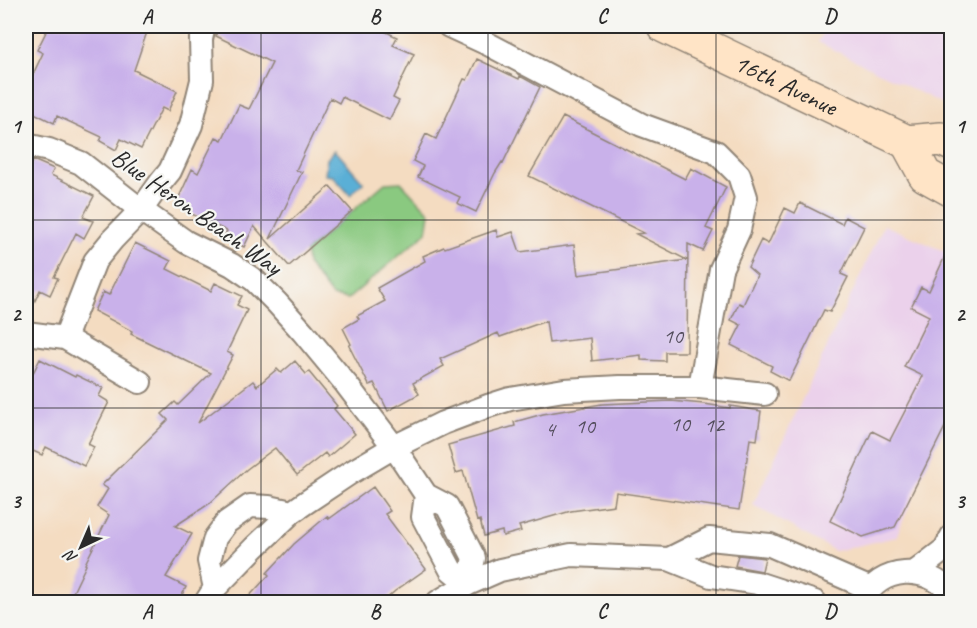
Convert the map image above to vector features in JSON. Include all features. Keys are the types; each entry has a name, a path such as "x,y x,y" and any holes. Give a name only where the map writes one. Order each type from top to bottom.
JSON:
{"main road":[{"name":"16th Avenue","path":"664,26 908,142"},
{"path":"951,144 940,139 908,142 925,175 951,190"}],"street":[{"path":"65,338 95,261 141,210 170,171 191,124 202,80 201,39 204,26"},
{"path":"448,26 490,45 642,125 716,152 739,175 746,197 739,230 721,269 699,387"},
{"name":"Blue Heron Beach Way","path":"26,145 50,150 81,163 186,242 232,265 254,280 303,332 346,384 394,447 426,495 447,506 474,558 468,584"},
{"path":"26,333 65,338 140,382"},
{"path":"211,595 254,548 292,512 394,447 443,423 488,406 510,399 564,390 621,387 699,387 765,394"},
{"path":"211,595 209,561 215,538 227,522 250,506 292,512"},
{"path":"669,559 709,539 770,545 867,596 891,576 902,573 925,575 936,580 951,592"},
{"path":"914,573 948,542"},
{"path":"948,542 947,578 951,592"},
{"path":"438,603 468,584 500,570 571,555 669,559 711,576 757,583 815,603"}],"shaded area":[{"path":"827,26 951,26 951,108 818,42"},
{"path":"884,225 951,254 951,408 896,537 835,551 753,505"}],"green space":[{"path":"401,182 430,213 427,232 348,299 332,296 307,264 306,251 385,183"}],"water":[{"path":"335,150 363,182 350,195 333,176 325,175 327,159"}],"building":[{"path":"49,26 149,26 134,70 177,91 168,111 162,108 141,149 121,139 116,150 100,141 102,137 57,116 54,123 28,110 33,100 26,96 26,89 43,53 37,50"},
{"path":"217,26 374,26 397,37 393,45 414,54 393,98 399,101 389,120 342,97 339,103 330,98 296,170 302,172 270,239 330,186 352,211 289,266 254,226 244,247 224,237 227,231 175,206 192,169 198,173 216,137 222,140 239,105 249,109 272,63 216,36"},
{"path":"477,59 519,79 520,76 540,87 476,212 457,203 460,197 418,177 423,166 413,161 426,134 436,139 464,79 467,80"},
{"path":"563,117 685,179 691,168 726,187 706,228 713,231 703,251 688,244 687,352 665,352 665,361 641,360 641,355 592,361 590,338 549,343 546,321 500,337 498,333 440,359 444,366 413,383 419,394 388,411 374,383 369,385 349,346 351,344 343,328 359,319 357,316 385,301 377,288 425,261 423,256 496,230 498,237 513,232 520,252 574,245 578,275 687,260 636,234 644,233 529,176"},
{"path":"33,160 54,169 51,175 94,196 83,217 93,221 84,238 76,233 54,277 58,278 50,295 40,290 26,320 26,176"},
{"path":"800,203 842,224 845,217 864,227 841,274 848,277 830,312 824,310 789,381 770,371 772,366 731,345 741,325 731,320 739,303 743,305 757,275 748,267 761,240 768,244 785,208 795,213"},
{"path":"135,243 171,261 167,269 211,291 215,283 242,296 237,305 247,310 227,352 233,355 198,423 253,381 257,386 277,369 281,373 295,361 306,374 309,372 337,406 334,409 355,434 328,457 325,453 297,475 275,448 247,469 209,504 175,526 192,534 166,577 186,587 178,603 68,603 109,515 97,507 108,489 102,485 168,420 162,414 175,402 178,405 211,373 131,334 132,331 94,311 103,292 109,295"},
{"path":"951,243 951,415 895,527 863,537 830,521 872,431 890,440 923,376 904,367 929,316 911,307 921,287 929,291"},
{"path":"40,359 103,388 99,396 109,402 88,444 94,447 84,466 46,447 42,455 26,448 26,370 33,373"},
{"path":"671,401 761,411 757,440 750,439 739,510 616,492 614,505 571,511 519,526 521,531 503,536 502,531 484,536 480,520 477,521 463,471 456,473 448,445 515,426 514,422 543,414 602,404"},
{"path":"373,487 390,511 385,514 426,569 382,603 243,603 294,544 327,516 329,519"},
{"path":"738,555 765,558 762,571 735,566"}]}
